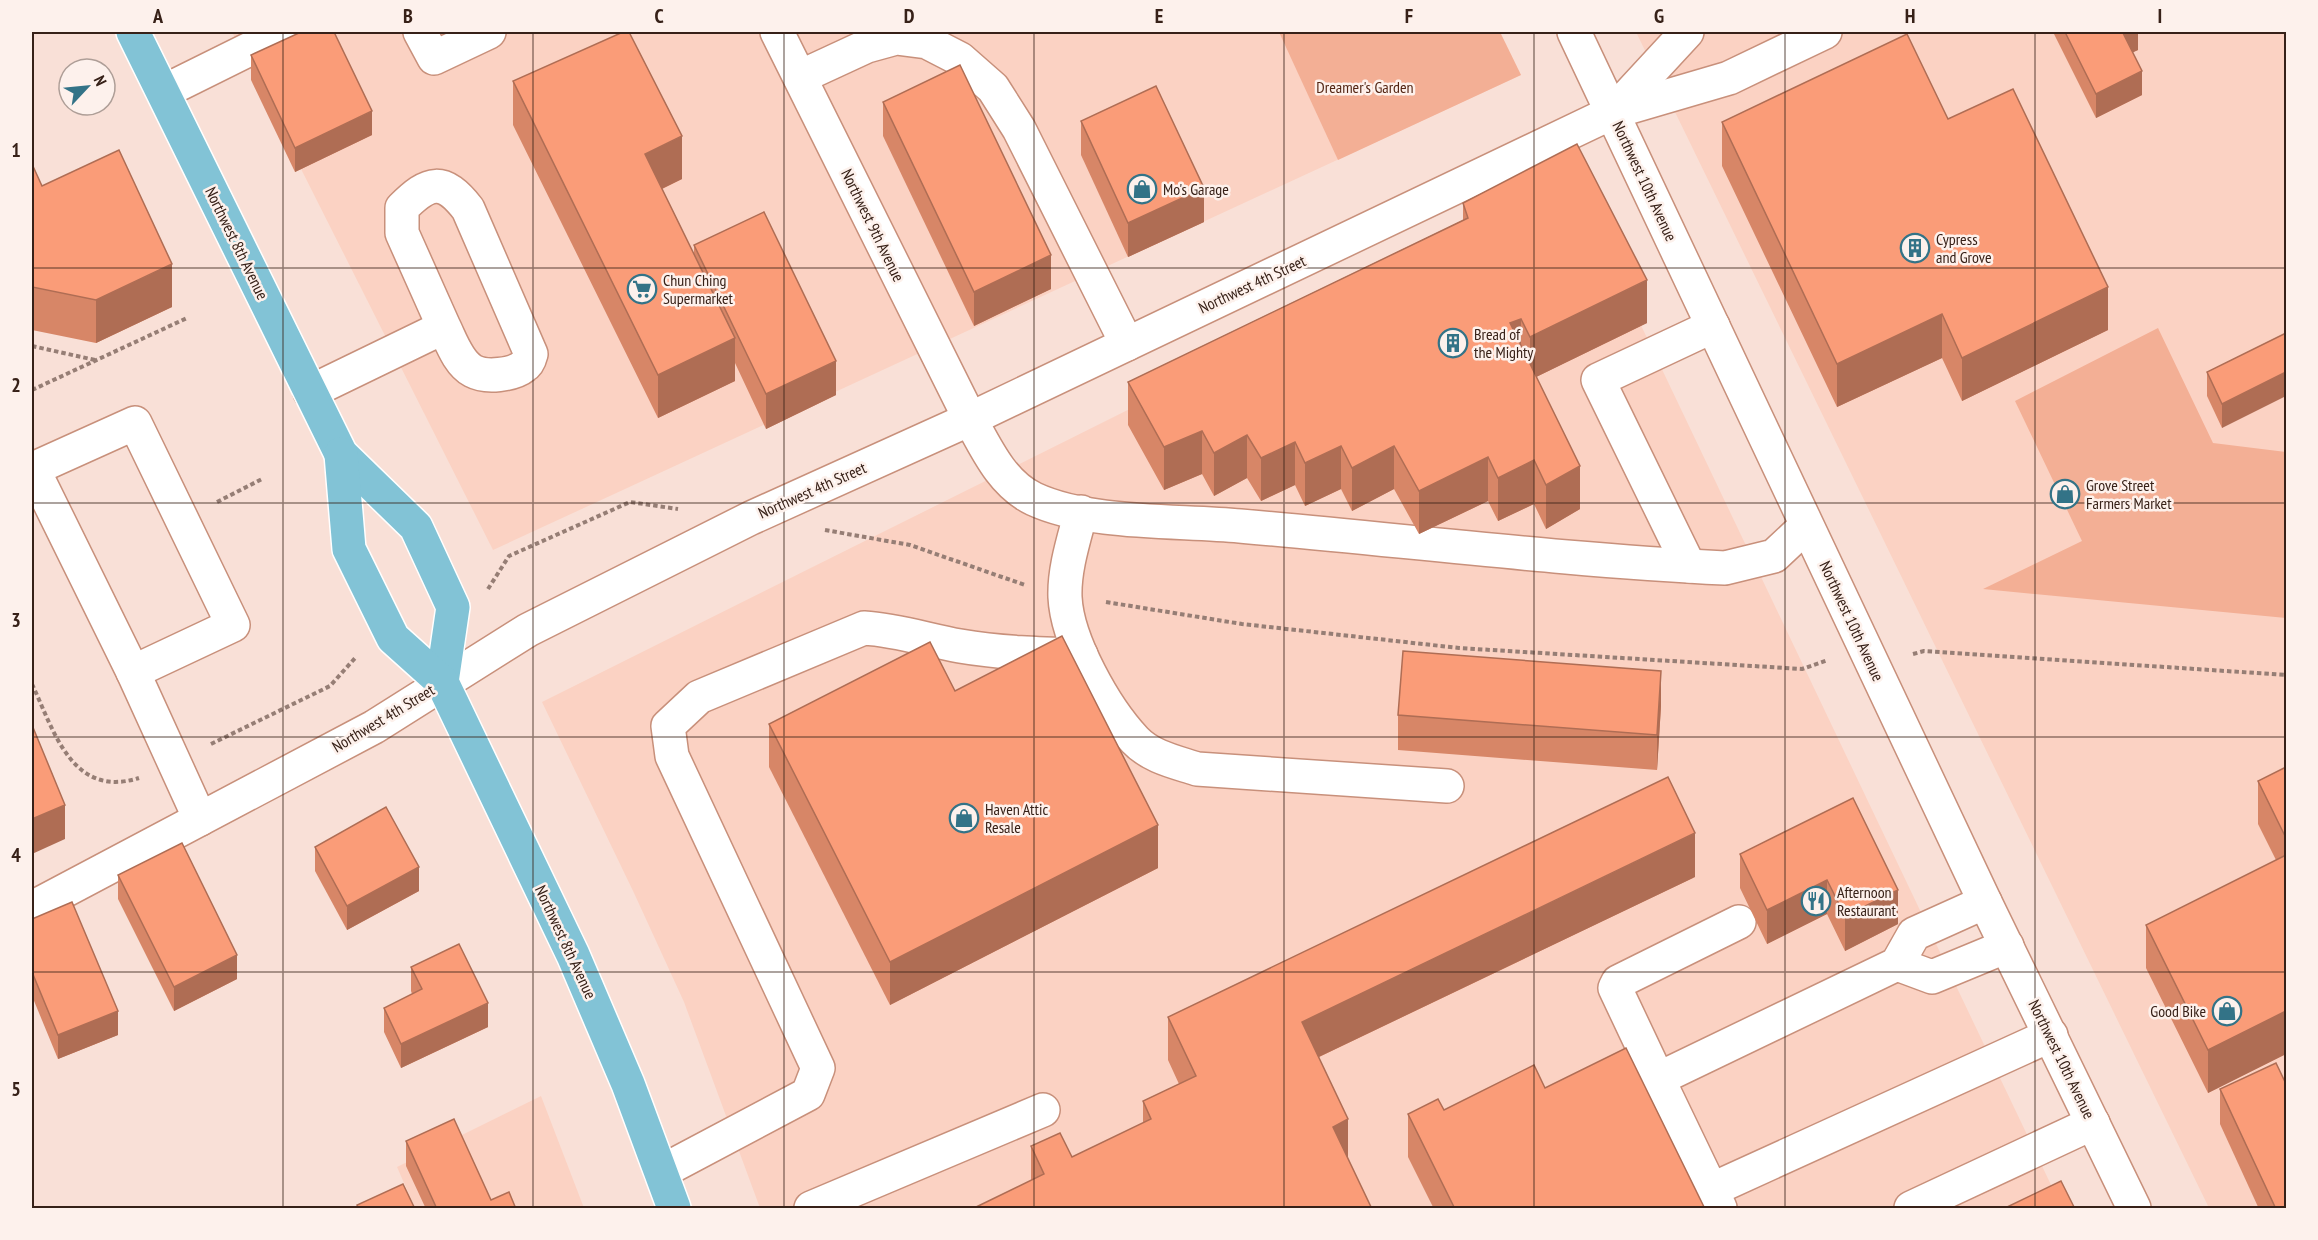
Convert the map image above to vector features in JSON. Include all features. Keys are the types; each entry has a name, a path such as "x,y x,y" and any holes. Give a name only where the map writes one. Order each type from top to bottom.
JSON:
{"main road":[{"name":"Northwest 8th Avenue","path":"133,32 341,454 416,527 453,608 442,682"},
{"name":"Northwest 8th Avenue","path":"341,454 349,549 393,638 442,682 573,955 628,1084 675,1209"}],"street":[{"path":"162,92 284,32"},
{"path":"420,32 434,58 489,32"},
{"name":"Northwest 9th Avenue","path":"777,32 992,460 1011,483 1033,499 1081,512 1111,517 1212,523 1725,568 1774,556 1806,525"},
{"name":"Northwest 10th Avenue","path":"1574,32 1985,902 2134,1209"},
{"name":"Northwest 4th Street","path":"1613,112 1687,32"},
{"name":"Northwest 4th Street","path":"32,908 374,727 442,682 528,630 751,518 970,419 1613,112 1729,78 1825,32"},
{"path":"800,77 867,46 896,38 927,42 960,59 993,88 1019,129 1127,344"},
{"path":"436,186 453,191 468,209 531,354 526,366 514,372 490,375 473,371 460,358 444,327 402,233 402,208 419,191 436,186"},
{"path":"1689,566 1598,380 1713,326"},
{"path":"310,392 444,327"},
{"path":"133,672 233,625 135,423 32,469 133,672 200,819"},
{"path":"1081,512 1068,567 1065,597 1070,629 1081,655 1109,705 1136,741 1163,759 1197,769 1447,786"},
{"path":"661,1172 808,1094 818,1068 672,756 668,726 699,697 864,628 893,630 958,646 1005,653 1081,655"},
{"path":"1658,1079 1897,964 1914,934 1985,902"},
{"path":"1738,922 1618,982 1615,988 1716,1199 2051,1035"},
{"path":"1897,964 1932,977 2007,946"},
{"path":"811,1209 1043,1110"},
{"path":"1911,1209 2093,1123"},
{"path":"1974,1209 1978,1176"}],"path":[{"path":"32,390 187,318"},
{"path":"32,346 96,360"},
{"path":"182,520 262,479"},
{"path":"490,588 509,556 630,502 680,509"},
{"path":"822,530 910,545 1011,580"},
{"path":"1130,605 1242,624 1459,648 1802,669 1828,660"},
{"path":"1912,654 1924,651 2286,675"}],"shaded area":[{"path":"232,32 1500,32 1521,75 493,550"},
{"path":"1636,32 2286,32 2286,1208 2209,1208"},
{"path":"1575,187 2062,1208 760,1208 684,1002 542,702"},
{"path":"541,1096 584,1208 415,1208 397,1167"}],"green space":[{"name":"Dreamer's Garden","path":"1279,32 1500,32 1521,75 1338,160"},
{"path":"2158,328 2213,443 2286,452 2286,618 1983,589 2082,541 2015,401"}],"building":[{"path":"301,32 334,32 372,111 295,148 251,55"},
{"name":"Chun Ching Supermarket","path":"623,32 629,32 682,136 645,154 735,338 658,375 513,81"},
{"path":"2065,32 2127,32 2123,33 2142,71 2096,94"},
{"name":"Cypress and Grove","path":"1907,34 1948,119 2013,89 2108,287 1962,358 1942,314 1837,364 1722,122"},
{"path":"960,65 1051,255 974,292 883,102"},
{"name":"Mo's Garage","path":"1156,86 1204,188 1128,223 1081,121"},
{"name":"Bread of the Mighty","path":"1577,144 1647,280 1530,337 1521,319 1510,323 1580,466 1546,485 1534,460 1498,478 1488,457 1419,491 1394,446 1352,468 1341,446 1305,463 1295,442 1261,458 1247,435 1214,453 1202,431 1164,447 1128,382 1468,218 1463,203"},
{"path":"119,150 172,264 96,300 32,287 32,164 42,186"},
{"path":"764,212 836,361 766,394 694,245"},
{"path":"2286,333 2286,372 2222,404 2207,372"},
{"name":"Haven Attic Resale","path":"1062,636 1158,825 890,962 769,724 930,642 955,691"},
{"path":"1403,651 1661,671 1657,735 1398,715"},
{"path":"32,725 65,805 32,819"},
{"path":"2286,767 2286,838 2258,781"},
{"path":"1668,777 1695,833 1302,1022 1348,1119 1333,1127 1371,1207 1367,1209 972,1209 1044,1174 1031,1146 1060,1133 1072,1157 1151,1119 1143,1101 1196,1076 1168,1017"},
{"path":"1853,798 1898,890 1845,916 1827,880 1767,910 1740,854"},
{"path":"386,807 419,867 347,906 315,847"},
{"path":"182,843 237,955 174,987 118,875"},
{"name":"Good Bike","path":"2286,855 2286,1011 2208,1050 2146,925"},
{"path":"72,902 118,1011 58,1035 32,972 32,919"},
{"path":"459,944 488,1003 401,1044 384,1008 422,989 411,967"},
{"path":"1626,1048 1705,1209 1455,1209 1408,1114 1438,1099 1444,1110 1534,1065 1545,1088"},
{"path":"2276,1063 2286,1084 2286,1209 2276,1209 2220,1089"},
{"path":"454,1119 491,1200 509,1192 516,1209 437,1209 406,1141"},
{"path":"2061,1181 2075,1209 2003,1209"},
{"path":"403,1184 415,1209 359,1209 357,1205"}],"place":[{"name":"Mo's Garage","path":"1142,189"},
{"name":"Cypress and Grove","path":"1915,248"},
{"name":"Chun Ching Supermarket","path":"642,289"},
{"name":"Bread of the Mighty","path":"1453,343"},
{"name":"Grove Street Farmers Market","path":"2065,494"},
{"name":"Haven Attic Resale","path":"964,818"},
{"name":"Afternoon Restaurant","path":"1816,901"},
{"name":"Good Bike","path":"2227,1011"}]}
